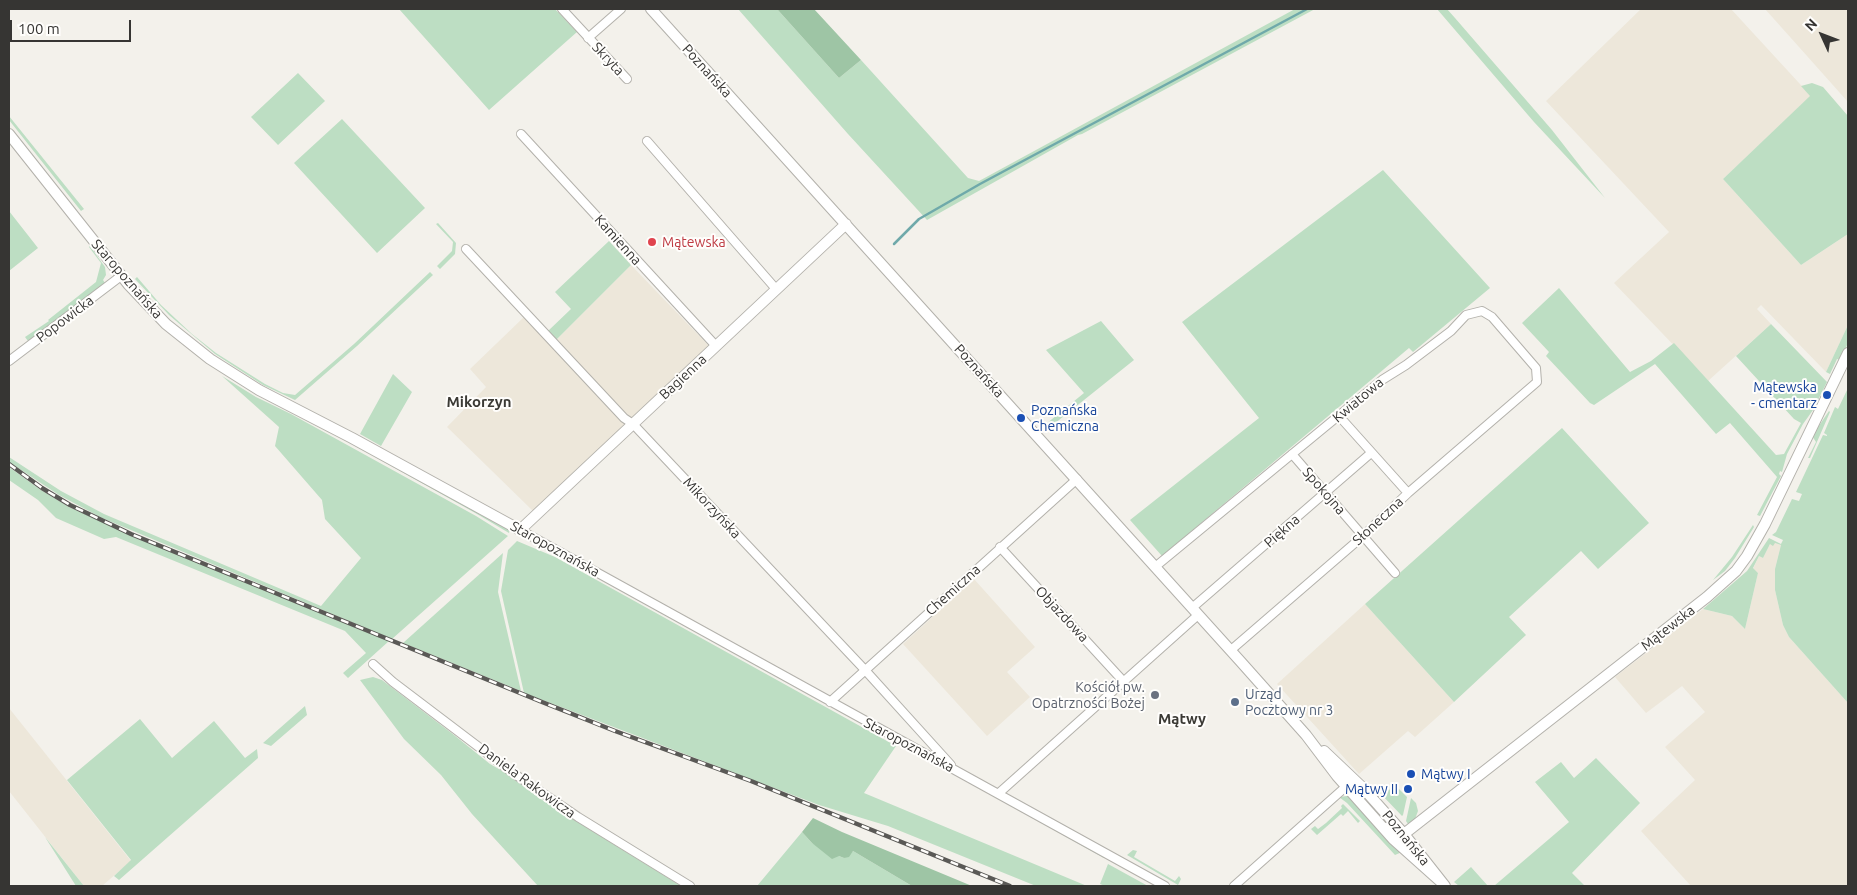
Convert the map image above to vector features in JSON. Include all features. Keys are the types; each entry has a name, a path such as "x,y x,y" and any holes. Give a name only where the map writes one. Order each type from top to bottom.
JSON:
{"street":[{"name":"Skryta","path":"562,9 627,79"},
{"name":"Skryta","path":"588,38 621,9"},
{"name":"Poznańska","path":"651,9 1231,650 1306,735 1346,786 1382,826 1442,884"},
{"name":"Staropoznańska","path":"9,134 121,276 166,324 232,375 520,530 1165,886"},
{"name":"Kamienna","path":"521,134 716,346"},
{"path":"647,141 776,289"},
{"name":"Bagienna","path":"520,530 846,224"},
{"name":"Mikorzyńska","path":"466,249 624,418 633,424 865,670 956,770"},
{"name":"Popowicka","path":"9,361 121,276"},
{"name":"Kwiatowa","path":"1156,567 1382,380 1406,365 1451,331 1466,315 1482,311 1492,317 1536,368 1537,382 1526,392"},
{"name":"Mątewska","path":"1404,834 1707,597 1736,571 1744,562 1765,524 1848,353"},
{"name":"Słoneczna","path":"1231,650 1363,536 1408,493 1526,392"},
{"path":"1339,416 1408,493"},
{"name":"Piękna","path":"1195,611 1371,452"},
{"name":"Spokojna","path":"1292,454 1395,573"},
{"name":"Chemiczna","path":"830,702 1077,479"},
{"name":"Objazdowa","path":"1000,547 1124,682"},
{"path":"998,793 1124,682 1195,611"},
{"name":"Daniela Rakowicza","path":"373,664 393,682 513,773 578,817 690,886"},
{"name":"Poznańska","path":"1306,735 1354,779 1404,834 1442,884"},
{"path":"924,753 932,742"},
{"path":"1234,886 1354,779"},
{"path":"1382,826 1404,834 1404,844 1408,852"}],"shaded area":[{"path":"1641,9 1731,9 1811,96 1723,179 1801,265 1848,234 1848,325 1826,372 1761,305 1757,309 1771,324 1708,381 1614,283 1669,232 1546,101"},
{"path":"1765,9 1848,9 1848,102 1799,47"},
{"path":"631,265 709,346 533,511 447,427 486,387 470,369 524,317 551,345"},
{"path":"1770,544 1781,545 1775,569 1775,590 1783,625 1789,637 1848,703 1848,886 1691,886 1641,831 1695,780 1665,747 1705,712 1682,686 1646,713 1615,677 1703,609 1732,616 1745,629 1758,573 1753,569 1759,556 1763,558"},
{"path":"974,579 1035,647 1007,672 1030,697 987,736 903,644"},
{"path":"1365,604 1454,702 1415,737 1408,731 1359,774 1277,684"},
{"path":"9,708 131,861 102,886 84,886 9,791"}],"green space":[{"path":"399,9 555,9 577,32 489,110"},
{"path":"738,9 777,9 839,78 861,60 968,178 979,181 1295,9 1315,9 1078,135 927,220"},
{"path":"777,9 814,9 861,60 839,78"},
{"path":"1437,9 1447,9 1455,18 1552,130 1605,198 1534,122"},
{"path":"298,73 325,101 278,145 251,117"},
{"path":"1812,83 1823,87 1848,116 1848,234 1801,265 1723,179 1810,96 1801,86"},
{"path":"9,116 84,209 81,211 9,120"},
{"path":"342,119 425,208 377,253 294,163"},
{"path":"1383,170 1490,288 1413,352 1409,348 1162,556 1130,520 1259,418 1182,322"},
{"path":"9,211 38,248 9,271"},
{"path":"438,223 456,243 455,254 440,269 437,266 452,251 453,242 436,224"},
{"path":"609,241 631,265 556,340 548,331 571,309 555,292"},
{"path":"90,246 105,267 106,275 103,280 105,283 28,341 25,337 49,321 96,282 101,263"},
{"path":"430,272 433,275 357,346 295,400 263,385 215,354 169,315 135,279 137,277 161,305 216,353 265,384 283,393 295,395 354,344"},
{"path":"1559,288 1630,372 1651,361 1674,343 1776,455 1784,454 1801,423 1794,419 1736,356 1771,324 1827,382 1787,454 1782,472 1780,471 1779,474 1781,476 1760,516 1757,515 1777,477 1730,423 1716,434 1655,364 1594,405 1546,356 1549,352 1522,323"},
{"path":"1101,321 1134,360 1049,428 1046,424 1084,393 1046,350"},
{"path":"1848,325 1848,343 1840,360 1837,359 1830,374 1826,372"},
{"path":"393,374 412,392 381,446 360,434"},
{"path":"222,376 256,397 291,414 476,516 508,536 392,639 102,518 59,495 9,462 9,457 61,491 104,514 321,606 361,558 325,519 322,500 275,446 279,427"},
{"path":"1848,388 1848,703 1789,637 1783,625 1775,590 1775,569 1781,545 1775,543 1773,546 1770,544 1763,558 1759,556 1753,568 1758,573 1745,629 1732,616 1703,609 1747,571 1769,538 1781,544 1783,540 1772,535 1776,532 1792,499 1799,501 1802,494 1796,492 1823,435 1827,436 1824,433 1835,407 1838,409"},
{"path":"1829,411 1810,458 1808,458 1816,442 1812,436"},
{"path":"302,416 510,529 509,533 477,514"},
{"path":"1562,428 1649,523 1598,569 1581,551 1509,617 1526,635 1454,702 1365,604"},
{"path":"9,467 69,507 389,641 348,678 343,673 366,653 345,631 116,537 104,539 56,518 38,500 9,480"},
{"path":"1753,525 1754,527 1735,558 1725,571 1713,580 1732,557"},
{"path":"517,541 555,557 896,746 864,793 1087,886 1036,886 888,826 819,805 524,693 501,591 508,550"},
{"path":"503,553 498,592 521,691 403,643"},
{"path":"373,677 382,680 490,764 506,773 539,798 681,886 538,886 472,814 441,775 404,739 360,680"},
{"path":"305,706 307,715 271,746 263,743"},
{"path":"140,719 172,758 214,721 245,758 257,749 258,758 119,880 114,876 131,860 67,780"},
{"path":"1596,758 1640,803 1572,873 1585,886 1494,886 1569,822 1535,782 1561,762 1574,778"},
{"path":"941,767 1103,855 1104,858"},
{"path":"1398,788 1407,797 1402,816 1380,793"},
{"path":"1347,796 1402,852 1395,855 1347,803 1339,797"},
{"path":"1411,798 1416,803 1418,811 1415,819 1408,824 1406,821"},
{"path":"1343,804 1360,821 1358,823 1348,811 1343,816 1341,814 1317,835 1311,829 1315,826 1318,829 1326,823 1342,808"},
{"path":"813,818 972,886 912,886 853,851 849,857 839,856 832,859 802,832"},
{"path":"802,832 812,843 844,858 853,851 912,886 757,886"},
{"path":"45,837 84,886 76,886"},
{"path":"1133,850 1137,851 1134,857 1175,881 1179,876 1181,879 1178,885 1127,855"},
{"path":"1108,864 1148,886 1105,886 1100,884"},
{"path":"1471,867 1488,886 1459,886 1454,882"}],"waterway":[{"path":"894,244 919,219 980,184 1307,9"}],"railway":[{"path":"9,464 42,488 70,505 131,534 542,702 751,781 1010,886"}],"place":[{"name":"Mątewska","path":"652,242"},
{"name":"Mątewska - cmentarz","path":"1827,395"},
{"name":"Poznańska Chemiczna","path":"1021,418"},
{"name":"Kościół pw. Opatrzności Bożej","path":"1155,695"},
{"name":"Urząd Pocztowy nr 3","path":"1235,702"},
{"name":"Mątwy I","path":"1411,774"},
{"name":"Mątwy II","path":"1408,789"}],"district":[{"name":"Mikorzyn","path":"479,402"},
{"name":"Mątwy","path":"1182,719"}]}
